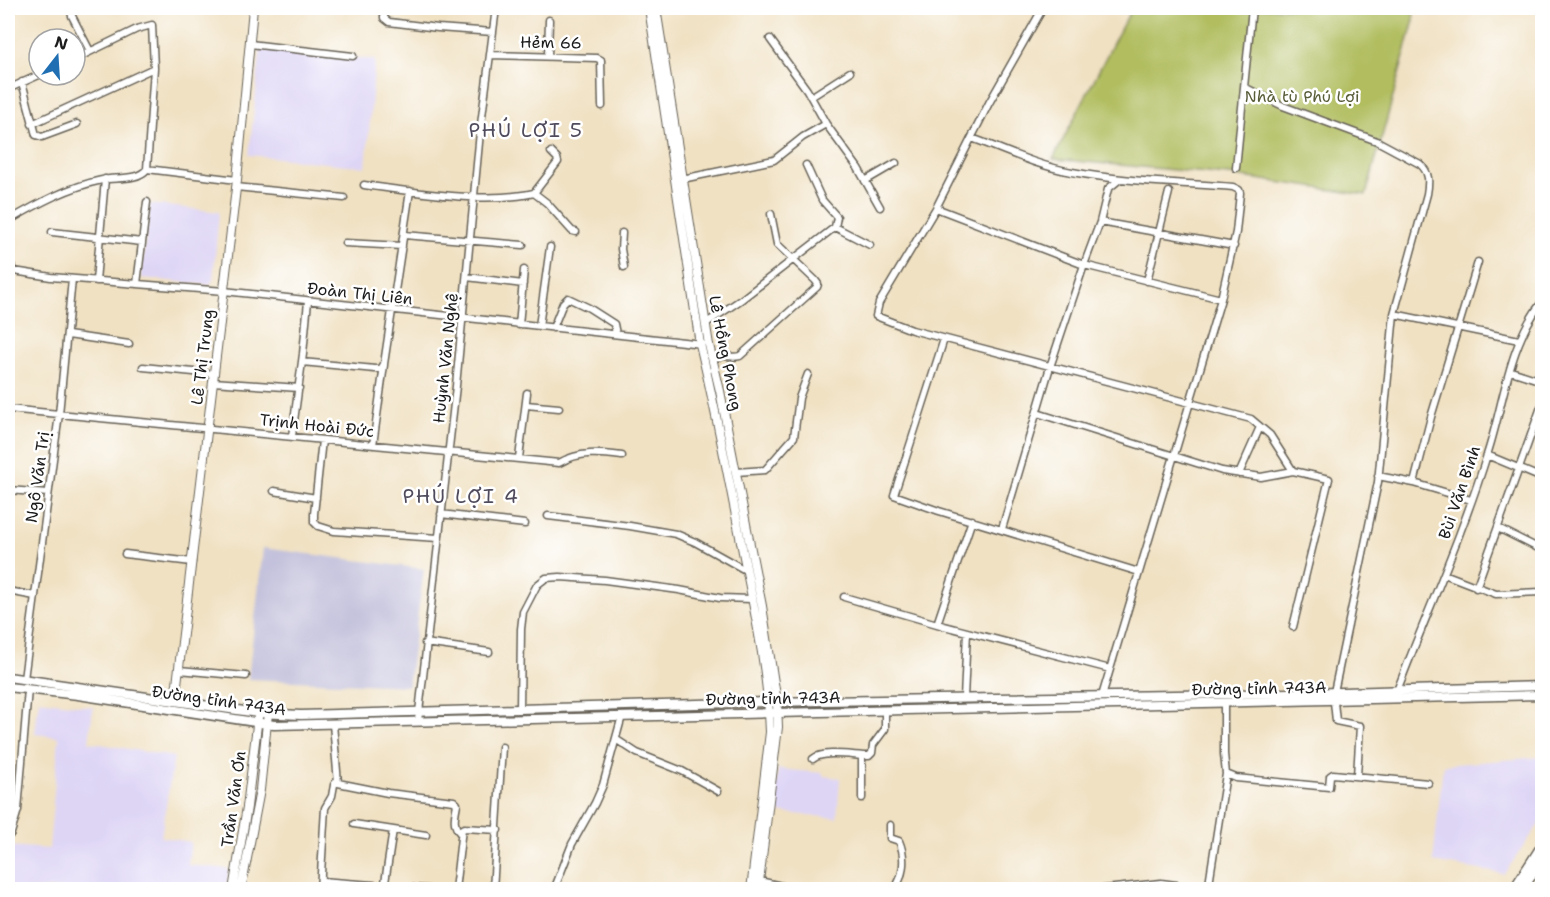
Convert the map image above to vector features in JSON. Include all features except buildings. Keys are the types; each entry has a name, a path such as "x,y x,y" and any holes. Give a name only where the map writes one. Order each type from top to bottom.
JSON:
{"main road":[{"name":"Đường tỉnh 743A","path":"8,677 267,724 1102,706 1224,698"},
{"name":"Đường tỉnh 743A","path":"8,687 175,706 301,715 1014,697 1334,697 1542,686"},
{"name":"Đường tỉnh 743A","path":"1397,695 1542,695"},
{"path":"1102,696 1102,706"},
{"path":"1014,697 1014,708"},
{"path":"925,699 925,710"},
{"path":"1513,890 1542,844"},
{"path":"1522,890 1542,860"}],"street":[{"path":"70,8 90,51"},
{"name":"Lê Thị Trung","path":"175,706 237,184 253,8"},
{"path":"384,8 384,18 389,22 493,32"},
{"name":"Huỳnh Văn Nghệ","path":"418,722 417,711 463,319 474,196 496,8"},
{"name":"Lê Hồng Phong","path":"649,8 705,345 773,702"},
{"name":"Lê Hồng Phong","path":"656,8 705,324 705,345 712,360 762,606 773,702"},
{"path":"1043,8 936,208 875,313 879,318 912,330 1251,419 1279,447 1293,471"},
{"path":"1236,168 1252,8"},
{"path":"548,56 549,20"},
{"path":"8,221 53,196 105,179 133,177 144,173 147,169 154,68 152,25 137,29 87,52"},
{"path":"770,39 811,97 880,207"},
{"path":"250,44 353,56"},
{"name":"Hẻm 66","path":"491,55 592,56 601,60 602,106"},
{"path":"32,124 154,68"},
{"path":"811,97 850,72"},
{"path":"8,89 27,80"},
{"path":"22,82 32,124 39,137 77,124"},
{"path":"1244,87 1283,106 1377,141 1416,161 1425,168 1429,182 1394,314 1378,476 1334,697 1336,722 1360,726 1357,776"},
{"path":"682,179 774,160 803,137 826,124"},
{"path":"972,138 1026,159 1071,172 1239,190 1234,246 1221,299 1102,696"},
{"path":"364,185 502,198 534,193 558,162 558,158 551,152"},
{"path":"865,181 897,164"},
{"path":"705,324 835,227 837,217 822,200 806,165"},
{"path":"147,169 344,198"},
{"path":"96,280 105,179"},
{"path":"1002,529 1050,367 1100,222 1108,189 1121,179"},
{"path":"373,445 410,191"},
{"path":"1147,281 1169,192"},
{"path":"534,193 548,203 572,231 576,232"},
{"path":"137,284 147,202"},
{"path":"936,208 1084,265 1221,299"},
{"path":"712,360 725,355 740,356 818,287 815,280 777,244 771,214"},
{"path":"1100,222 1234,246"},
{"path":"835,227 870,245"},
{"path":"52,232 142,242"},
{"path":"622,233 621,249 624,267"},
{"path":"404,235 523,244"},
{"path":"345,243 402,246"},
{"path":"539,326 550,247"},
{"path":"8,255 10,271"},
{"path":"1414,483 1431,417 1478,262"},
{"path":"519,325 524,270"},
{"name":"Đoàn Thị Liên","path":"10,271 72,279 224,291 705,345"},
{"path":"467,277 523,284"},
{"name":"Ngô Văn Trị","path":"24,679 59,414 72,279"},
{"path":"554,328 567,298 614,324 616,334"},
{"path":"292,436 308,301"},
{"name":"Bùi Văn Bình","path":"1397,695 1487,455 1519,340 1542,302"},
{"path":"1394,314 1519,340"},
{"path":"68,335 129,344"},
{"path":"944,339 894,495 1139,572"},
{"path":"302,362 375,369 381,369 384,364"},
{"path":"143,367 299,388"},
{"path":"1511,371 1542,381"},
{"path":"736,472 765,470 794,437 799,398 808,374"},
{"path":"519,458 527,393"},
{"path":"526,405 559,408"},
{"path":"1476,588 1542,406"},
{"name":"Trịnh Hoài Đức","path":"8,409 559,463 590,453 622,456"},
{"path":"1036,413 1222,471 1261,477 1293,471 1329,479 1293,627"},
{"path":"1239,474 1260,427"},
{"path":"321,440 314,522 318,526 334,531 438,538"},
{"path":"1487,455 1542,478"},
{"path":"1378,476 1414,483 1471,500"},
{"path":"8,490 48,493"},
{"path":"274,490 316,498"},
{"path":"441,514 525,524"},
{"path":"548,516 676,534 747,571"},
{"path":"937,624 972,520"},
{"path":"1498,528 1542,550"},
{"path":"125,554 192,562"},
{"path":"1444,574 1496,594 1542,592"},
{"path":"520,709 521,629 524,612 537,585 546,578 605,580 700,595 753,599"},
{"path":"8,591 35,596"},
{"path":"844,597 1110,669"},
{"path":"964,698 967,632"},
{"path":"425,643 489,652"},
{"path":"179,670 246,676"},
{"path":"8,837 18,810 28,689"},
{"path":"1208,889 1226,774 1224,698"},
{"path":"751,890 756,883 774,713 773,702"},
{"path":"813,759 829,754 862,756 872,753 873,745 885,729 885,711"},
{"name":"Trần Văn Ơn","path":"237,889 258,712"},
{"name":"Trần Văn Ơn","path":"237,889 260,790 268,713"},
{"path":"554,890 573,844 595,803 617,740 622,717"},
{"path":"320,890 325,808 336,782 333,724"},
{"path":"617,740 637,753 682,771 718,791"},
{"path":"493,890 502,747"},
{"path":"862,756 862,798"},
{"path":"1226,774 1236,778 1329,787 1332,774 1428,783"},
{"path":"336,782 378,789 388,793 454,801 457,804 455,824 460,833"},
{"path":"354,824 426,835"},
{"path":"890,825 890,838 899,841 903,856 902,875 894,890"},
{"path":"458,890 460,833 464,828 498,830"},
{"path":"384,888 393,830"},
{"path":"321,881 384,888 437,890"},
{"path":"1096,890 1161,882 1214,890"},
{"path":"756,883 798,890"},
{"path":"237,889 253,890"}],"shaded area":[{"path":"261,47 375,60 366,167 249,155"},
{"path":"150,204 219,212 213,280 209,285 141,278"},
{"path":"263,548 424,569 408,686 248,679"},
{"path":"39,700 93,707 89,742 174,757 161,837 191,842 188,865 229,869 226,889 8,889 8,846 49,849 59,737 35,734"},
{"path":"1542,757 1542,820 1504,874 1433,862 1443,765"},
{"path":"778,769 823,773 823,776 840,778 837,818 774,812"}],"green space":[{"name":"Nhà tù Phú Lợi","path":"1133,8 1410,8 1413,10 1414,20 1366,195 1229,175 1053,159"}],"district":[{"name":"PHÚ LỢI 5","path":"526,130"},
{"name":"PHÚ LỢI 4","path":"461,496"}]}
